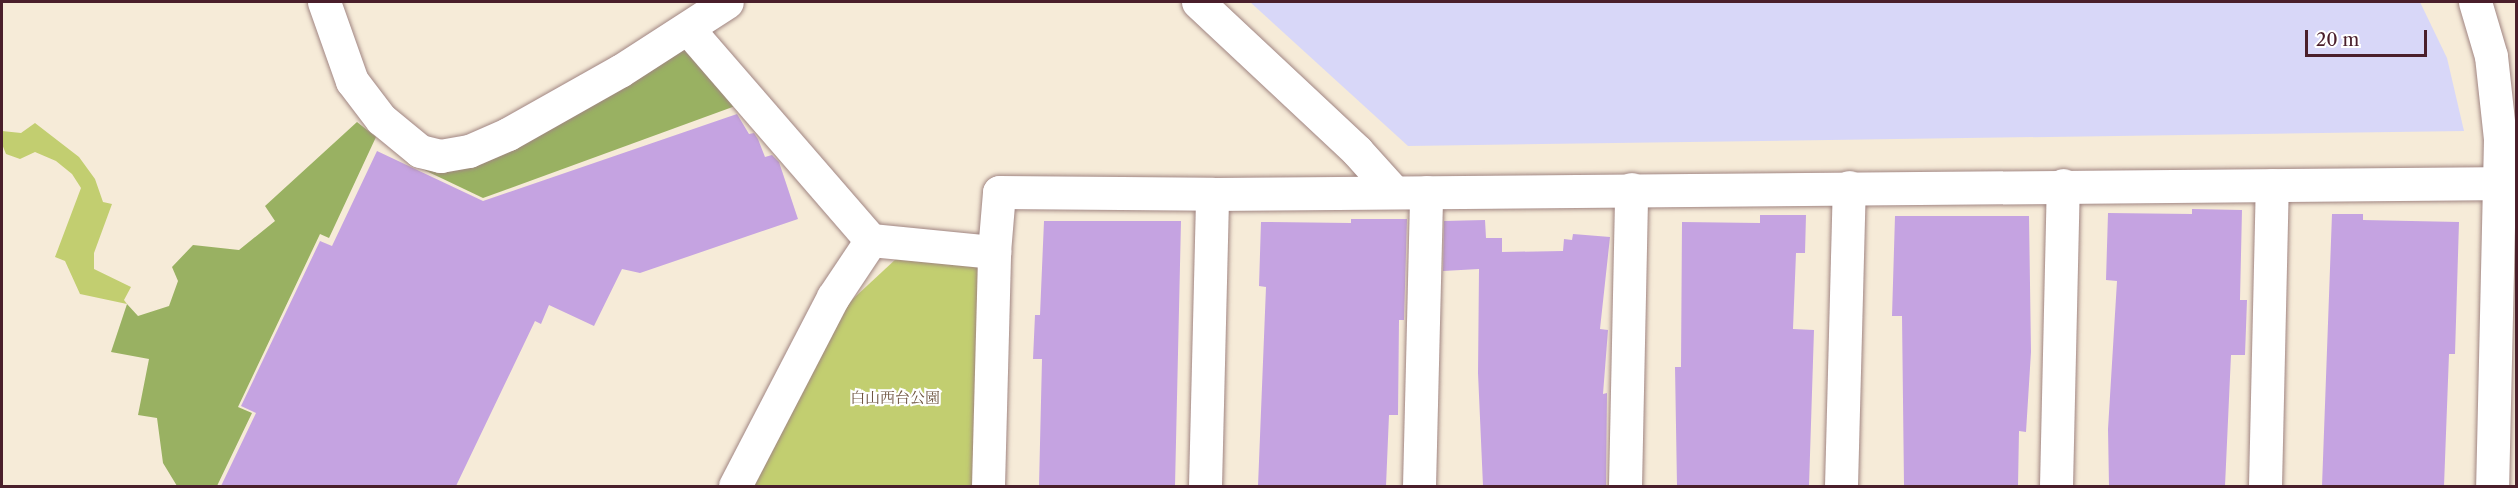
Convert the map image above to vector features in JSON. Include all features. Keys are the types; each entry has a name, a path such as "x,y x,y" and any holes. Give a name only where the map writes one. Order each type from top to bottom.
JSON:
{"street":[{"path":"324,2 352,81 381,119 420,151 440,156 469,151 508,134 688,29 728,2"},
{"path":"1198,2 1358,151 1393,191"},
{"path":"2475,2 2492,56 2508,182 2492,486"},
{"path":"688,29 871,240 994,252"},
{"path":"988,486 994,252 999,192 1212,194 2508,182"},
{"path":"2056,486 2063,185"},
{"path":"2265,486 2272,185"},
{"path":"1841,486 1849,187"},
{"path":"1625,486 1630,189"},
{"path":"1419,486 1426,192"},
{"path":"1205,486 1212,194"},
{"path":"735,486 833,297 871,240"}],"shaded area":[{"path":"1250,2 2420,2 2447,58 2464,131 1408,146"}],"green space":[{"path":"680,44 738,105 483,198 418,167"},
{"path":"357,122 376,137 329,238 320,234 238,407 252,413 217,486 177,486 163,463 157,418 138,415 149,359 111,352 127,304 138,316 169,306 178,281 172,267 193,245 239,250 275,221 265,206"},
{"path":"35,123 79,157 95,179 103,202 112,204 94,253 94,269 131,287 124,300 127,304 80,294 65,261 55,257 81,188 72,174 56,161 35,152 20,159 6,154 2,144 2,131 21,133"},
{"name":"白山西台公園","path":"897,258 986,266 981,486 753,486 841,310"}],"building":[{"path":"737,114 749,134 754,133 758,139 765,157 772,155 779,162 798,219 640,273 622,269 594,326 549,305 541,324 535,321 456,486 221,486 256,413 241,406 320,241 332,246 377,151 483,201"},
{"path":"2192,209 2242,210 2240,300 2247,300 2245,355 2231,355 2225,486 2109,486 2108,429 2117,281 2106,280 2108,213 2192,214"},
{"path":"2332,214 2363,214 2363,220 2459,222 2455,354 2449,354 2444,486 2322,486"},
{"path":"1760,215 1806,215 1805,253 1796,253 1793,329 1814,330 1809,486 1677,486 1675,367 1681,367 1682,222 1760,223"},
{"path":"1895,216 2029,216 2031,352 2026,432 2019,431 2018,486 1904,486 1902,316 1892,316"},
{"path":"1351,219 1407,219 1404,320 1399,320 1398,415 1389,415 1386,486 1258,486 1266,287 1259,286 1261,222 1351,223"},
{"path":"1485,220 1486,238 1502,238 1502,252 1563,251 1564,239 1572,240 1573,234 1610,237 1600,329 1608,330 1603,394 1607,393 1606,486 1483,486 1478,373 1479,269 1443,271 1444,221"},
{"path":"1044,221 1181,221 1175,486 1039,486 1042,359 1033,359 1035,315 1040,315"}]}
